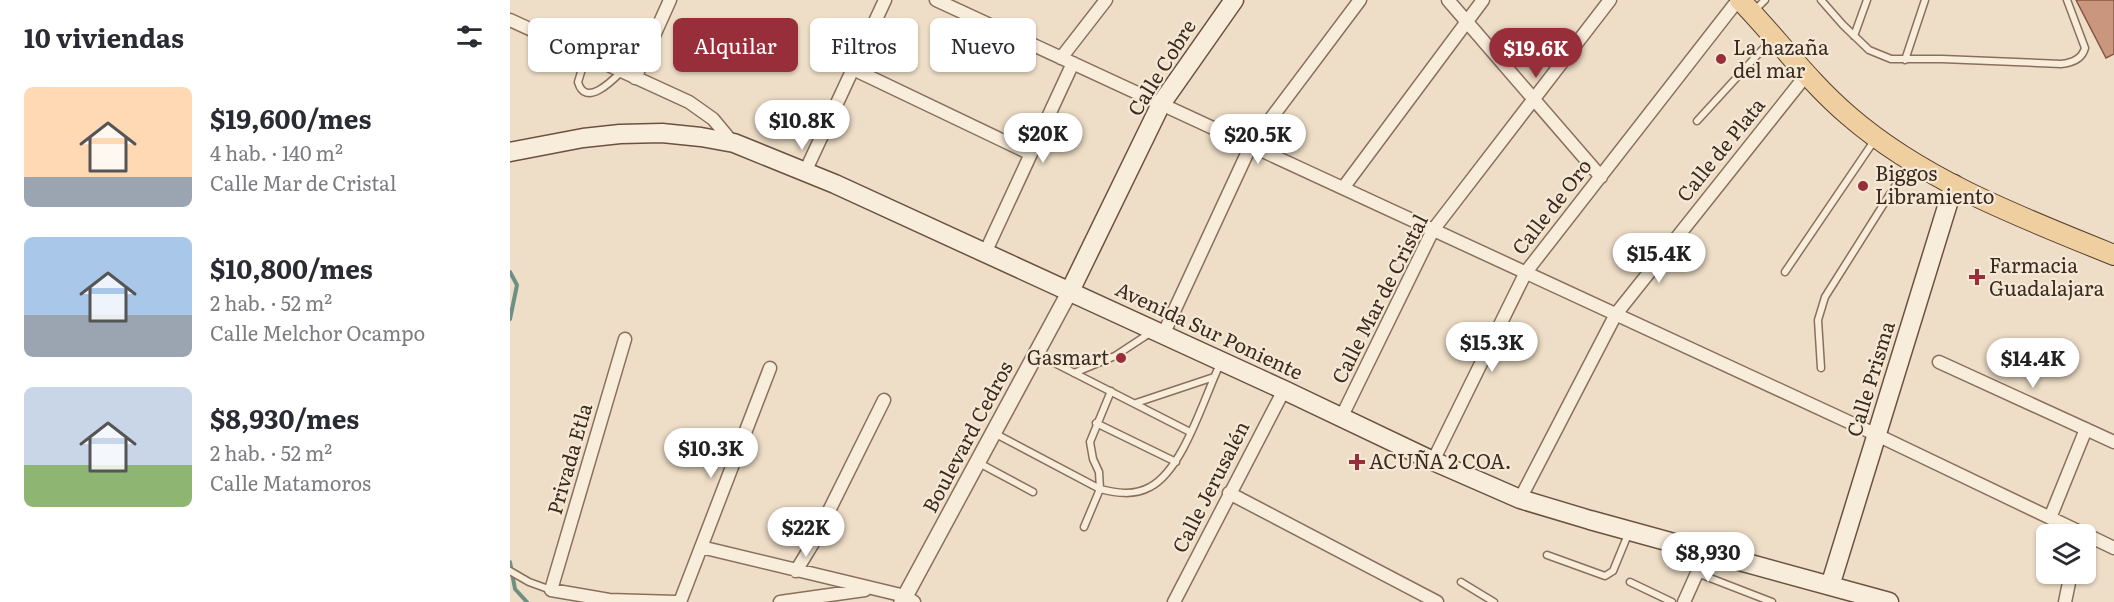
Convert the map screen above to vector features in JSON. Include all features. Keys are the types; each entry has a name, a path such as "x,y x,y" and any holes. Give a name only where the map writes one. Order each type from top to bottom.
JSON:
{"main road":[{"name":"Calle Cobre","path":"1070,291 1161,104 1234,0"},
{"path":"1749,3 1773,38 1807,74 1844,111 1877,137 1911,160 2012,213 2114,255"},
{"name":"Avenida Sur Poniente","path":"510,152 583,138 620,134 662,133 734,143 805,172 1159,332 1218,369 1284,390 1520,499 1706,553 1889,602"},
{"name":"Calle Prisma","path":"1830,586 1954,184"}],"street":[{"path":"635,78 670,0"},
{"path":"877,18 885,0"},
{"path":"936,0 1877,435 2062,524"},
{"path":"985,253 1031,154 1067,61 1106,0"},
{"path":"1159,332 1251,145 1360,0"},
{"path":"1448,0 1601,177"},
{"path":"1343,188 1483,0"},
{"name":"Calle Mar de Cristal","path":"1341,418 1434,230 1610,0"},
{"name":"Calle de Oro","path":"1433,460 1526,272 1601,177 1749,3"},
{"path":"510,20 528,29"},
{"path":"621,72 689,102 713,119 734,143"},
{"path":"805,172 852,72"},
{"path":"859,72 1031,154"},
{"name":"Calle de Plata","path":"1520,499 1616,314 1807,74"},
{"name":"Boulevard Cedros","path":"907,600 1070,291"},
{"name":"Privada Etla","path":"551,590 625,339"},
{"path":"1939,362 2114,442"},
{"path":"551,590 609,600 678,602 770,368"},
{"name":"Calle Jerusalén","path":"1174,602 1284,390"},
{"path":"796,571 813,543 884,400"},
{"path":"2050,518 2086,429"},
{"path":"1229,493 1437,602"},
{"path":"2096,540 2114,548"},
{"path":"701,547 874,589 907,600"},
{"path":"1684,602 1706,553"},
{"path":"2065,602 2069,584"},
{"path":"780,602 874,589"}],"lane":[{"path":"1821,0 1854,36 1869,50 1882,57 1905,60 2069,63 2080,56 2085,48 2067,0"},
{"path":"1854,36 1867,0"},
{"path":"1905,60 1925,0"},
{"path":"1697,121 1773,38"},
{"path":"581,72 578,82 581,89 587,92 602,90 621,72"},
{"path":"1785,272 1877,137"},
{"path":"1821,368 1818,320 1825,297 1911,160"},
{"path":"1074,373 1115,356 1159,332"},
{"path":"1036,354 1190,432"},
{"path":"1136,403 1218,369"},
{"path":"994,433 1100,489 1117,493 1133,492 1150,487 1163,477 1176,462 1218,369"},
{"path":"1084,527 1100,489 1099,472 1090,450 1090,442 1111,391"},
{"path":"1096,423 1176,462"},
{"path":"978,463 1033,492"},
{"path":"1547,555 1605,576 1612,571 1629,531"},
{"path":"510,571 529,582 551,590"},
{"path":"1697,573 1772,602"},
{"path":"1461,582 1494,602"},
{"path":"1630,582 1672,602"}],"building":[{"path":"2076,0 2114,0 2114,54 2106,58"}],"waterway":[{"path":"510,272 517,285 510,319"},
{"path":"510,562 515,589 527,602"}],"place":[{"name":"La hazaña del mar","path":"1721,59"},
{"name":"Biggos Libramiento","path":"1863,186"},
{"name":"Farmacia Guadalajara","path":"1977,277"},
{"name":"Gasmart","path":"1121,358"},
{"name":"ACUÑA 2 COA.","path":"1357,462"}]}
